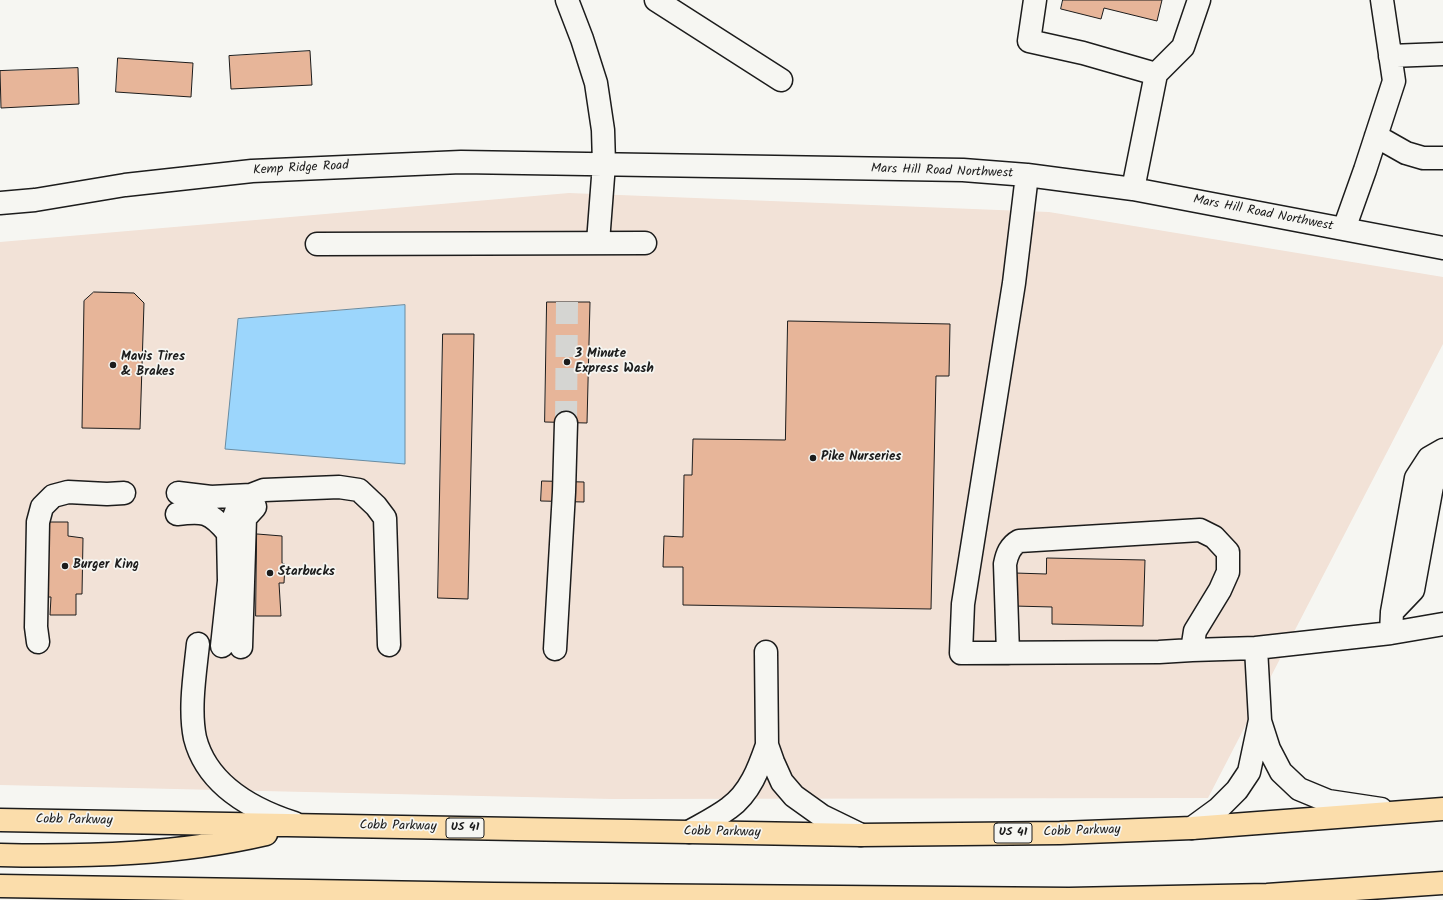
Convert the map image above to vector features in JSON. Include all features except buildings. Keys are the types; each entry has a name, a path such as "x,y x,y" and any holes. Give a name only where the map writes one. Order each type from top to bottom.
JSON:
{"main road":[{"name":"Cobb Parkway","path":"0,820 861,835 1060,833 1192,828 1443,809"},
{"path":"0,855 88,855 193,847 251,837 301,826"},
{"path":"0,886 714,898 1069,899 1267,897 1443,883"}],"street":[{"path":"567,0 582,39 596,83 602,130 604,164 598,242"},
{"path":"656,0 780,80"},
{"path":"1035,0 1029,41 1083,53 1156,74"},
{"path":"1133,189 1156,74 1183,47 1198,0"},
{"path":"1344,229 1394,81 1382,0"},
{"path":"1390,56 1443,54"},
{"path":"1376,136 1406,153 1423,158 1443,158"},
{"name":"Kemp Ridge Road","path":"0,203 35,200 126,185 252,171 460,162 604,164"},
{"name":"Mars Hill Road Northwest","path":"604,164 963,170 1027,175 1133,189 1443,248"},
{"path":"1027,175 1012,297 963,604 961,653 1159,652 1256,648 1391,633 1443,624"},
{"path":"317,244 645,243"},
{"path":"555,649 564,492 566,423"},
{"path":"1391,633 1392,612 1416,478 1429,458 1443,450"},
{"path":"1392,612 1413,590 1432,486 1439,472 1443,470"},
{"path":"228,533 220,523 209,515 197,512 177,503 211,497 251,495 264,490 339,487 359,490 376,506 385,518 382,645 374,525 372,517 360,504 350,498 340,496 260,501 245,518 232,646 228,533 237,509 251,495"},
{"path":"38,642 36,627 38,522 42,507 52,496 68,492 107,494 124,493"},
{"path":"1008,653 1004,564 1008,551 1014,544 1019,541 1200,530 1214,537 1228,552 1228,572 1220,590 1195,632 1192,650"},
{"path":"198,644 193,699 193,719 195,737 205,762 212,773 237,797 254,808 271,816 301,826"},
{"path":"1256,648 1260,720 1268,749 1281,772 1299,788 1328,801 1403,812"},
{"path":"766,652 767,745 782,782 794,796 822,816 861,835"},
{"path":"1192,828 1218,809 1238,790 1249,772 1260,720"},
{"path":"689,832 730,808 746,790 759,768 767,745"}],"shaded area":[{"path":"569,193 1049,212 1443,277 1443,344 1208,798 612,799 0,785 0,242"}],"water":[{"path":"405,305 405,464 225,449 238,319"}],"tunnel":[{"path":"566,423 567,302"}],"place":[{"name":"3 Minute Express Wash","path":"567,362"},
{"name":"Mavis Tires & Brakes","path":"113,365"},
{"name":"Pike Nurseries","path":"813,458"},
{"name":"Burger King","path":"65,566"},
{"name":"Starbucks","path":"270,573"}]}
